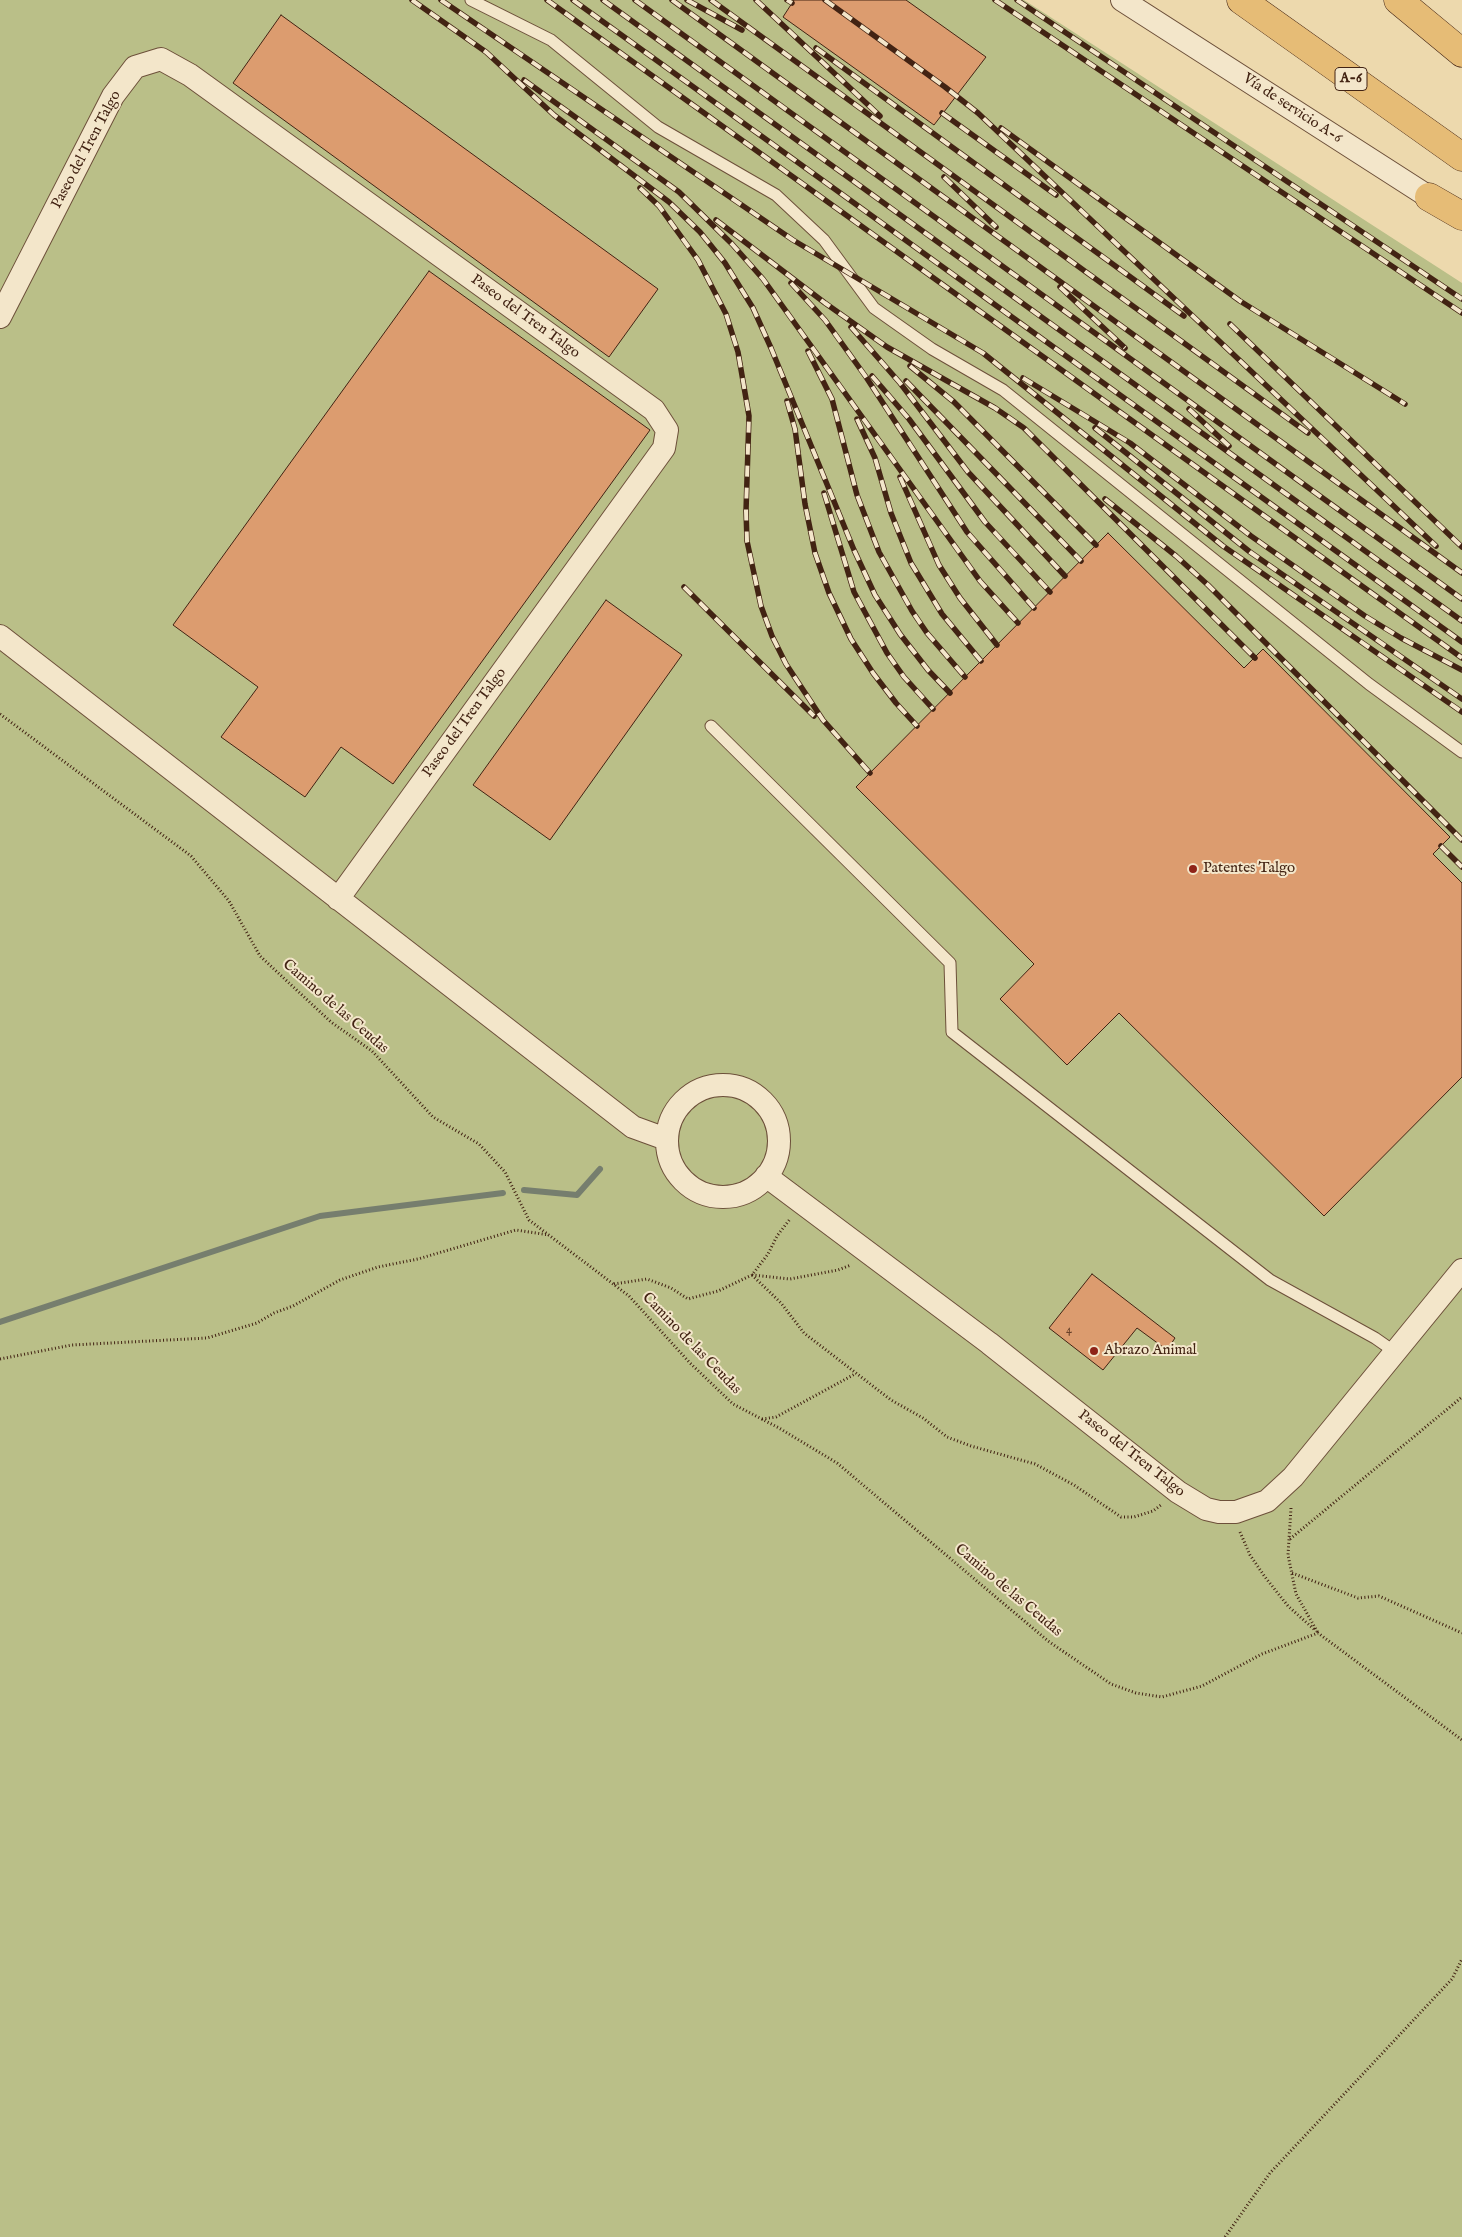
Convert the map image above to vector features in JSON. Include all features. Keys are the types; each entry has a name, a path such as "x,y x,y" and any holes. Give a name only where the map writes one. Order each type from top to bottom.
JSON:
{"highway":[{"name":"A-6","path":"1241,0 1462,157"},
{"path":"1398,0 1462,53"},
{"path":"1429,197 1462,217"}],"street":[{"name":"Vía de servicio A-6","path":"1122,0 1429,197"},
{"name":"Paseo del Tren Talgo","path":"0,317 113,96 135,67 161,59 190,75 654,410 667,430 664,448 338,899"},
{"path":"0,636 633,1127 666,1139"},
{"path":"724,1084 741,1087 756,1096 769,1108 777,1125 779,1143 775,1160 766,1176 753,1188 737,1194 720,1197 703,1193 688,1185 676,1172 669,1156 666,1139 670,1122 678,1107 690,1095 706,1087 724,1084"},
{"name":"Paseo del Tren Talgo","path":"766,1176 808,1205 990,1343 1178,1492 1206,1509 1219,1512 1236,1512 1267,1501 1293,1477 1462,1270"}],"lane":[{"path":"471,0 551,40 658,127 776,195 824,240 874,308 932,349 1003,390 1369,684 1462,752"},
{"path":"710,726 950,963 952,1032 1270,1280 1375,1338 1395,1352"}],"path":[{"name":"Camino de las Ceudas","path":"0,714 191,856 229,901 260,956 331,1022 372,1051 433,1117 479,1144 505,1172 530,1220 629,1296 690,1363 733,1404 837,1462 1048,1641 1111,1684 1136,1693 1162,1697 1202,1686 1262,1654 1318,1633"},
{"path":"613,1284 647,1279 671,1288 688,1299 718,1292 752,1275 768,1254 777,1236 788,1221 808,1205"},
{"path":"0,1359 72,1344 207,1338 257,1323 340,1280 378,1267 418,1259 516,1230 550,1236"},
{"path":"752,1275 790,1279 838,1270 874,1255"},
{"path":"752,1275 781,1303 804,1333 890,1400 923,1418 947,1437 971,1446 1035,1464 1074,1485 1121,1517 1134,1517 1153,1511 1178,1492"},
{"path":"762,1419 776,1417 855,1374"},
{"path":"1290,1539 1462,1397"},
{"path":"1293,1477 1288,1555 1296,1594 1318,1633"},
{"path":"1236,1512 1240,1534 1250,1555 1288,1606 1318,1633 1462,1740"},
{"path":"1292,1573 1358,1598 1379,1596 1462,1633"},
{"path":"1225,2237 1270,2172 1452,1979 1462,1959"}],"green space":[{"path":"0,0 1024,0 1462,283 1462,2237 0,2237"}],"building":[{"path":"794,0 906,0 986,57 934,125 783,17"},
{"path":"281,15 658,289 609,357 233,83"},
{"path":"429,271 650,430 393,784 341,747 305,797 221,737 258,687 173,625"},
{"name":"Patentes Talgo","path":"1108,533 1244,668 1263,649 1450,837 1433,854 1462,883 1462,1077 1324,1216 1119,1013 1067,1065 1000,999 1034,964 856,787"},
{"path":"606,600 682,655 550,840 473,785"},
{"path":"1092,1274 1175,1338 1167,1350 1137,1328 1103,1370 1049,1328"}],"waterway":[{"path":"524,1190 577,1195 600,1169"},
{"path":"0,1322 320,1216 503,1193"}],"railway":[{"path":"412,0 486,52 554,115 669,202 700,232 725,263 753,308 854,550 875,595 900,634 928,670 950,693"},
{"path":"441,0 793,240 983,353 1223,546 1462,712"},
{"path":"547,0 1462,658"},
{"path":"573,0 1462,642"},
{"path":"603,0 1462,621"},
{"path":"635,0 1462,599"},
{"path":"672,0 1462,573"},
{"path":"687,0 742,30"},
{"path":"711,0 1308,433"},
{"path":"756,0 880,116"},
{"path":"787,0 792,3"},
{"path":"825,0 978,113 1436,546"},
{"path":"995,0 1462,313"},
{"path":"1017,0 1462,299"},
{"path":"816,48 1184,316"},
{"path":"524,80 679,192 732,244 763,279 980,581 1018,623"},
{"path":"942,113 1056,195"},
{"path":"1001,128 1240,301 1405,404"},
{"path":"944,177 996,227"},
{"path":"640,188 659,206 698,260 726,314 738,352 749,416 747,541 761,606 772,636 786,664 823,720 870,773"},
{"path":"716,220 825,303 887,347 995,408 1024,428 1255,658"},
{"path":"791,283 825,320 866,377 967,532 1034,608"},
{"path":"1060,287 1125,348"},
{"path":"1230,324 1462,547"},
{"path":"851,327 900,383 968,472 1065,576"},
{"path":"808,351 832,399 857,495 879,552 912,611 927,633 965,677"},
{"path":"910,366 954,402 1096,545"},
{"path":"872,376 909,419 985,522 1050,592"},
{"path":"1023,378 1130,443 1251,536 1365,616 1401,638 1462,670"},
{"path":"906,381 1081,561"},
{"path":"787,401 795,429 805,504 815,553 829,593 851,639 873,673 917,726"},
{"path":"1189,409 1229,446"},
{"path":"857,419 875,458 891,513 911,563 942,614 981,661"},
{"path":"1095,428 1250,552 1462,699"},
{"path":"900,477 939,565 960,598 997,645"},
{"path":"824,493 854,592 887,653 904,677 933,709"},
{"path":"1105,499 1176,556 1208,585 1462,840"},
{"path":"684,587 814,716"},
{"path":"1441,846 1462,867"}],"place":[{"name":"Patentes Talgo","path":"1193,869"},
{"name":"Abrazo Animal","path":"1094,1351"}]}
